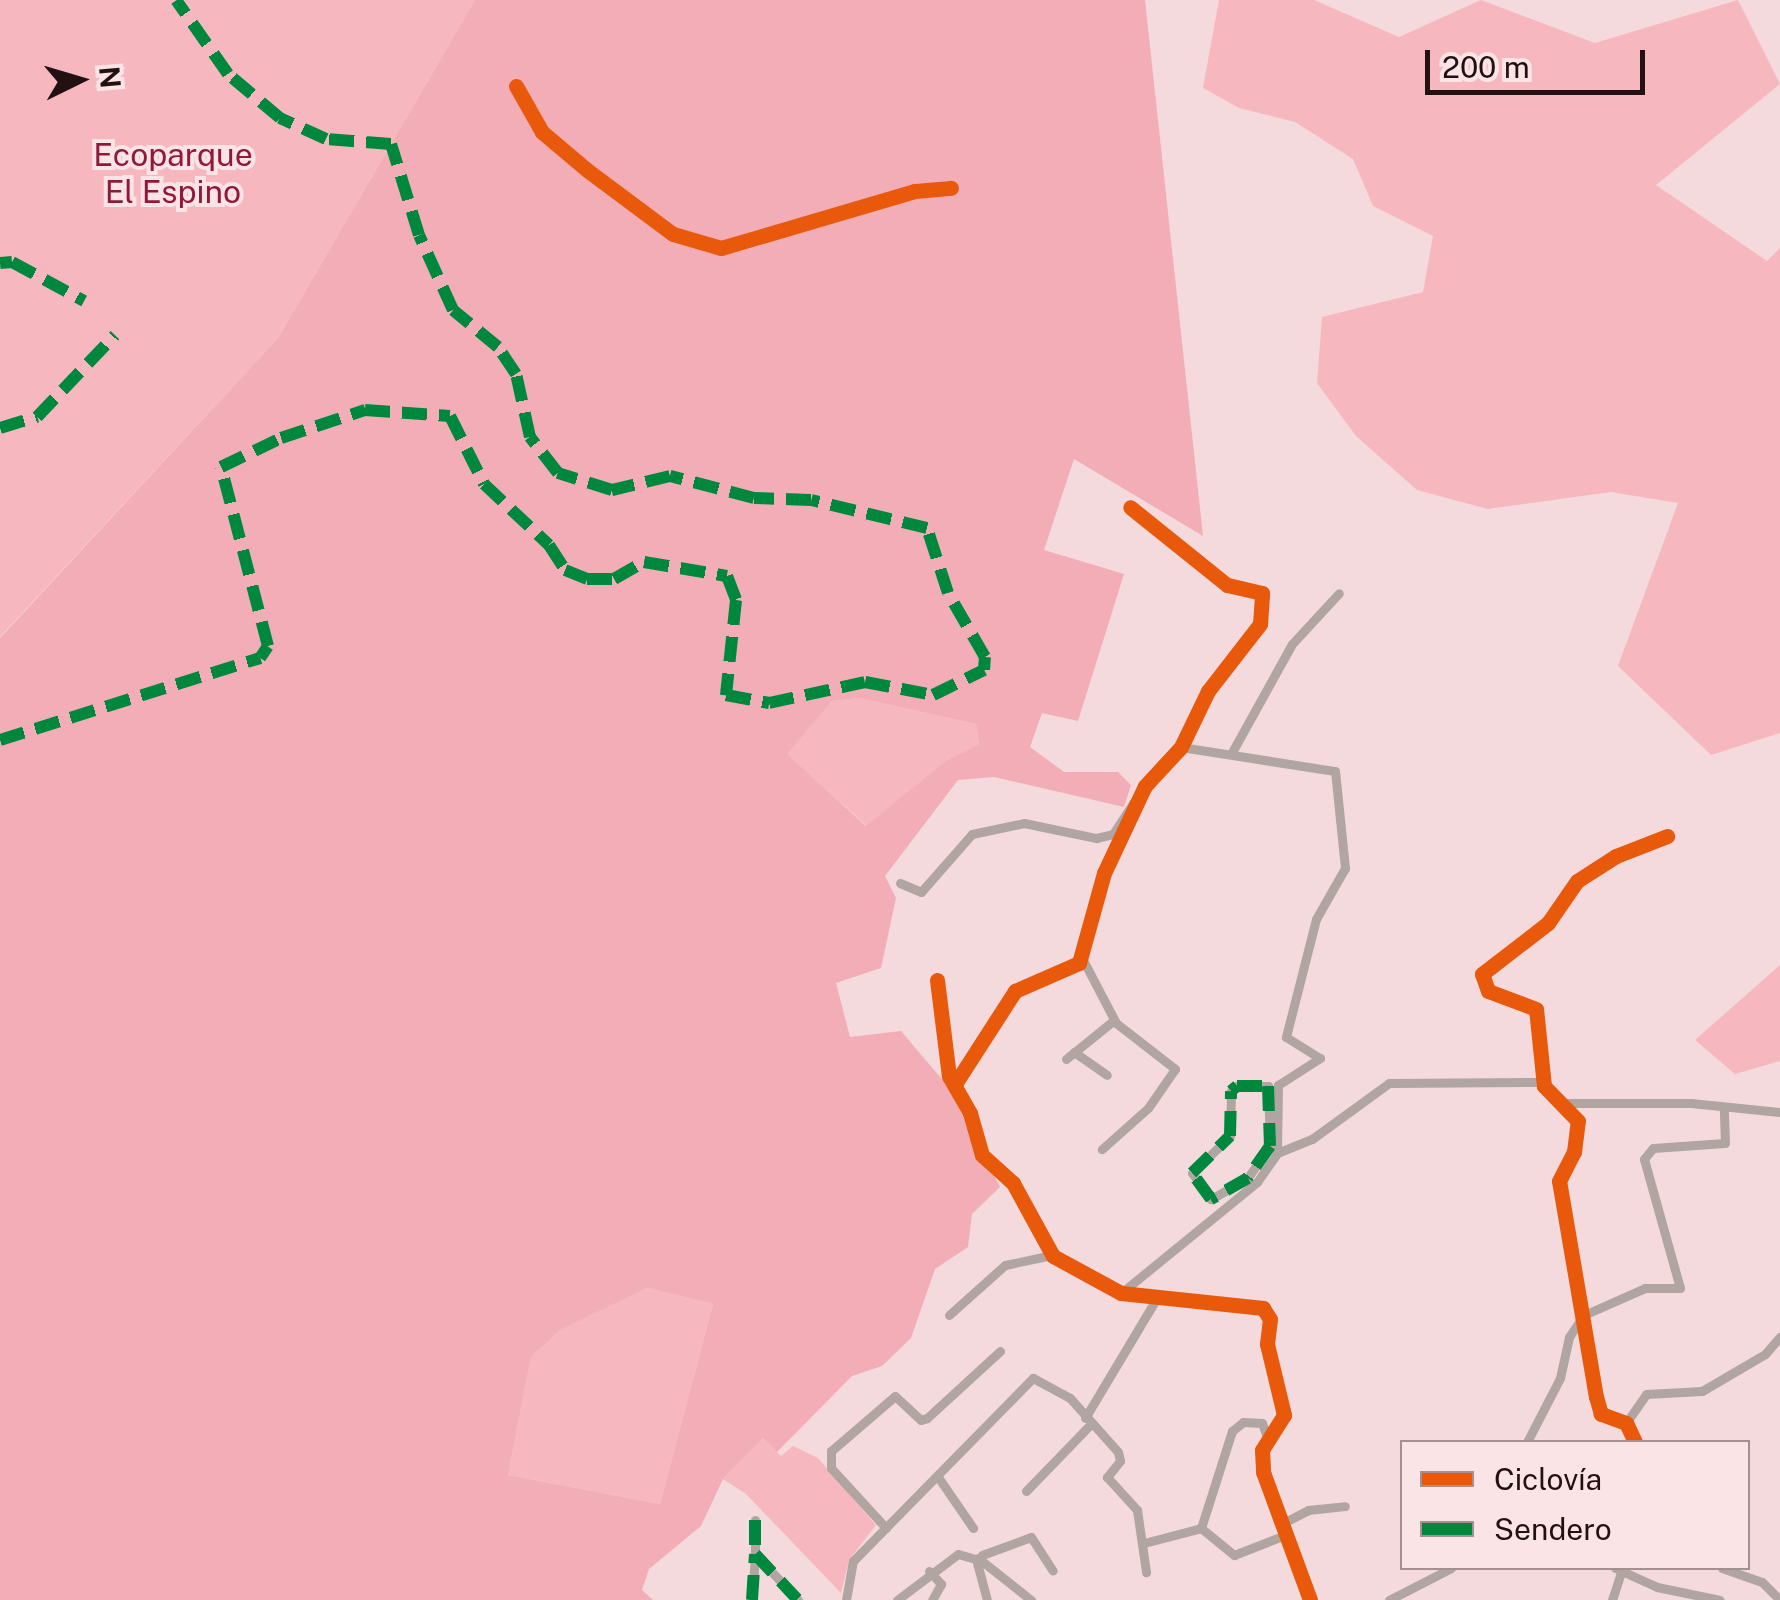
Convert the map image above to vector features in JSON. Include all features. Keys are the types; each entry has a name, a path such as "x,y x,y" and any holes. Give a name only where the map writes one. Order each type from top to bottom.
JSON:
{"street":[{"path":"954,1084 1015,991 1064,972 1082,958 1104,872 1155,771 1181,746 1208,691 1260,624 1266,601 1262,593 1228,586 1130,508"},
{"path":"1231,754 1292,644 1339,593"},
{"path":"1181,746 1335,770 1345,868 1316,919 1286,1037 1320,1058 1278,1085 1277,1154"},
{"path":"900,883 921,892 972,834 1024,823 1096,838 1113,834 1133,803 1138,805"},
{"path":"1635,1440 1626,1423 1601,1414 1559,1181 1578,1121 1565,1102 1543,1082 1536,1009 1488,990 1482,974 1548,923 1576,882 1616,856 1668,836"},
{"path":"1082,958 1114,1020 1174,1069 1148,1108 1102,1150"},
{"path":"937,980 954,1084 982,1155 1013,1182 1052,1255 1122,1293 1263,1308 1270,1318 1270,1366 1284,1404 1268,1438 1263,1472 1310,1600"},
{"path":"1107,1074 1070,1055 1114,1020"},
{"path":"1122,1293 1253,1180 1277,1154 1312,1139 1389,1083 1543,1082"},
{"path":"1268,1086 1270,1146 1253,1180 1216,1200 1192,1173 1230,1136 1233,1087 1268,1086"},
{"path":"1565,1102 1691,1103 1724,1110 1780,1112"},
{"path":"1528,1440 1560,1378 1569,1336 1584,1316 1645,1288 1679,1290 1682,1278 1665,1240 1644,1159 1652,1148 1725,1143 1724,1110"},
{"path":"949,1315 1005,1265 1052,1255"},
{"path":"1026,1491 1087,1421 1158,1296"},
{"path":"1626,1423 1646,1394 1702,1392 1765,1354 1780,1337"},
{"path":"886,1528 832,1468 831,1451 895,1396 912,1414 928,1418 1000,1351"},
{"path":"846,1600 853,1561 938,1477 1022,1382 1043,1380 1070,1398 1118,1452 1120,1461 1107,1477 1137,1510 1146,1572"},
{"path":"1070,1398 1098,1400"},
{"path":"1201,1528 1232,1431 1243,1422 1262,1423 1268,1438"},
{"path":"938,1477 972,1528"},
{"path":"1201,1528 1234,1555 1283,1530 1308,1510 1345,1506"},
{"path":"752,1600 755,1520"},
{"path":"1144,1543 1201,1528"},
{"path":"897,1600 929,1571 958,1554 979,1557 1030,1537 1053,1571"},
{"path":"755,1554 798,1600"},
{"path":"979,1557 982,1598"},
{"path":"979,1557 1031,1600"},
{"path":"1389,1600 1447,1570"},
{"path":"1728,1570 1762,1582 1780,1600"},
{"path":"929,1571 941,1584 932,1600"},
{"path":"1612,1600 1618,1571 1657,1586 1720,1600"},
{"path":"1657,1586 1661,1600"}],"green space":[{"name":"Ecoparque El Espino","path":"0,0 475,0 278,338 0,637"},
{"path":"1219,0 1314,0 1399,37 1481,0 1595,43 1738,0 1780,84 1656,185 1767,261 1780,248 1780,733 1711,755 1618,666 1678,503 1611,492 1488,509 1417,490 1356,436 1317,383 1322,317 1423,292 1433,236 1373,206 1353,159 1295,122 1239,108 1203,88"},
{"path":"859,698 976,724 979,746 947,760 867,826 786,754 832,701"},
{"path":"1780,965 1780,1061 1735,1074 1695,1040"},
{"path":"647,1288 713,1304 660,1504 508,1475 531,1357 557,1331"},
{"path":"763,1438 781,1456 793,1446 818,1458 876,1525 849,1560 841,1593 746,1494 723,1479"}],"shaded area":[{"path":"475,0 1145,0 1203,536 1074,459 1044,550 1124,574 1078,721 1042,713 1030,747 1064,772 1118,772 1131,785 1124,807 994,777 958,780 885,876 896,898 881,968 836,983 850,1037 901,1031 946,1084 1000,1187 972,1214 968,1247 935,1269 911,1338 882,1366 852,1376 777,1452 763,1438 723,1479 701,1526 649,1569 642,1590 653,1600 0,1600 0,638 278,338","holes":["859,698 976,724 979,745 947,760 866,826 787,754 832,701","647,1288 713,1304 660,1504 508,1475 531,1357 558,1331"]}],"marked path":[{"path":"0,740 260,658 268,646 221,467 281,438 365,410 450,416 484,484 549,545 565,570 587,579 614,579 644,562 727,576 736,600 726,695 769,703 865,682 933,695 984,670 985,657 948,593 927,528 811,500 754,498 670,476 612,490 558,473 530,437 516,374 498,347 453,310 419,235 391,144 326,139 280,118 228,74 176,0"},
{"path":"0,263 12,262 84,301"},
{"path":"0,428 37,417 115,335"},
{"path":"1237,1086 1268,1086 1270,1146 1248,1178 1211,1199 1192,1173 1230,1136 1231,1091 1237,1086"},
{"path":"755,1520 755,1554"},
{"path":"752,1600 755,1554 798,1600"}],"cycle path":[{"path":"516,86 542,132 587,170 673,234 721,248 915,191 951,188"},
{"path":"955,1084 1015,991 1079,963 1104,873 1145,786 1181,747 1208,691 1260,624 1262,593 1227,585 1130,507"},
{"path":"1634,1440 1626,1423 1601,1414 1596,1397 1559,1181 1574,1152 1578,1121 1544,1086 1536,1009 1488,991 1482,974 1548,923 1577,881 1616,856 1667,836"},
{"path":"937,980 949,1076 970,1113 982,1155 1013,1183 1053,1256 1121,1293 1263,1308 1270,1319 1267,1344 1284,1415 1262,1450 1263,1472 1310,1600"}]}
